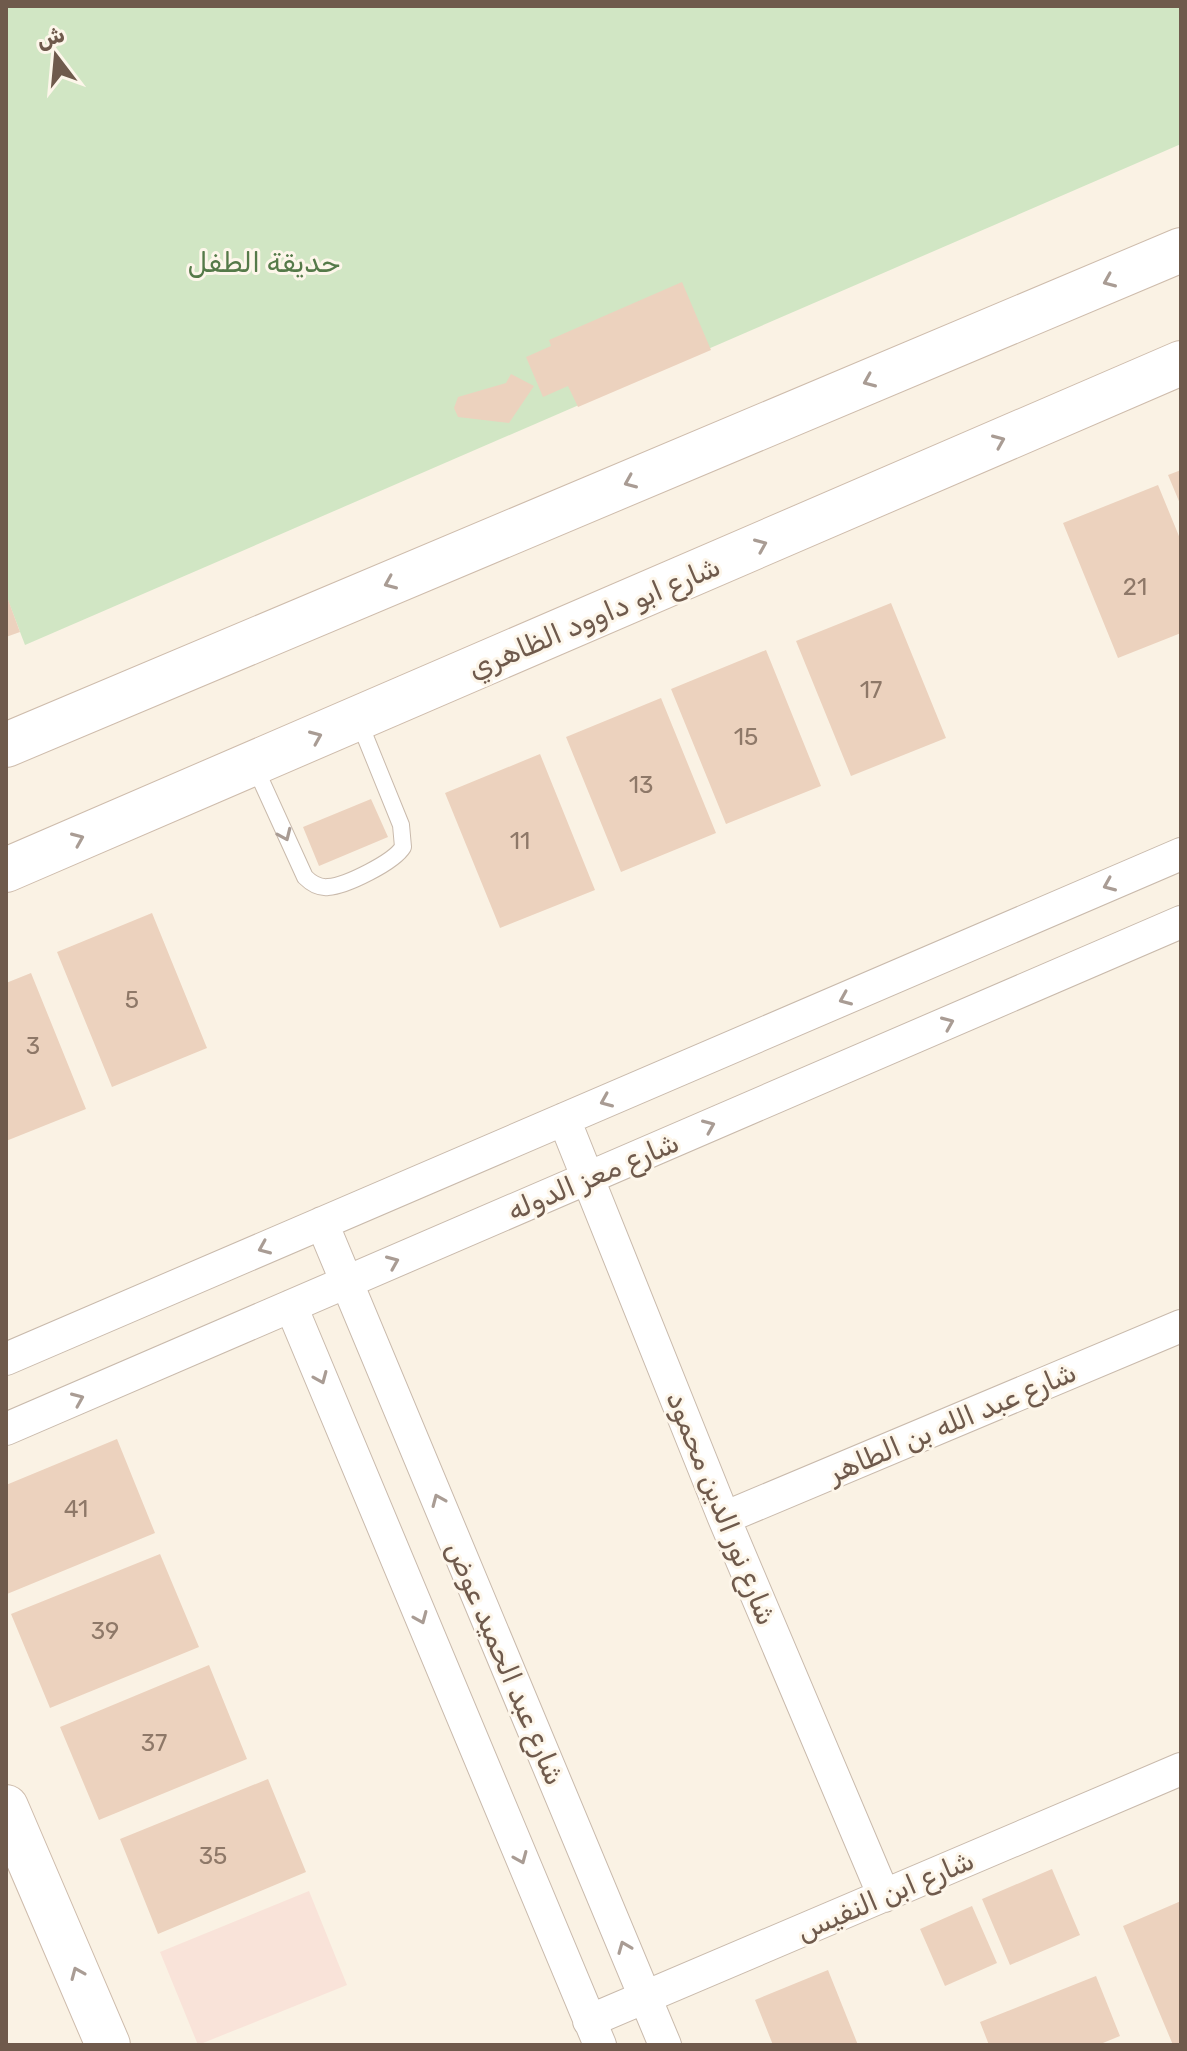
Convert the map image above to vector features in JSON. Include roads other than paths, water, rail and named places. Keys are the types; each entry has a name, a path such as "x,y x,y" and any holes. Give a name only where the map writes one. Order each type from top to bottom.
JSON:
{"street":[{"path":"6,745 1181,250"},
{"name":"شارع ابو داوود الظاهري","path":"6,870 1181,363"},
{"path":"6,1359 1181,854"},
{"name":"شارع معز الدوله","path":"6,1429 1181,922"},
{"name":"شارع نور الدين محمود","path":"564,1119 724,1518 884,1896"},
{"name":"شارع عبد الحميد عوض","path":"322,1223 665,2045"},
{"path":"291,1306 594,2033"},
{"name":"شارع عبد الله بن الطاهر","path":"724,1518 1181,1326"},
{"name":"شارع ابن النفيس","path":"594,2033 644,1997 1181,1769"},
{"path":"6,1807 108,2045"}],"lane":[{"path":"254,764 305,877 318,886 335,885 390,861 403,847 401,825 357,719"}],"park label":[{"name":"حديقة الطفل","path":"264,262"}]}
